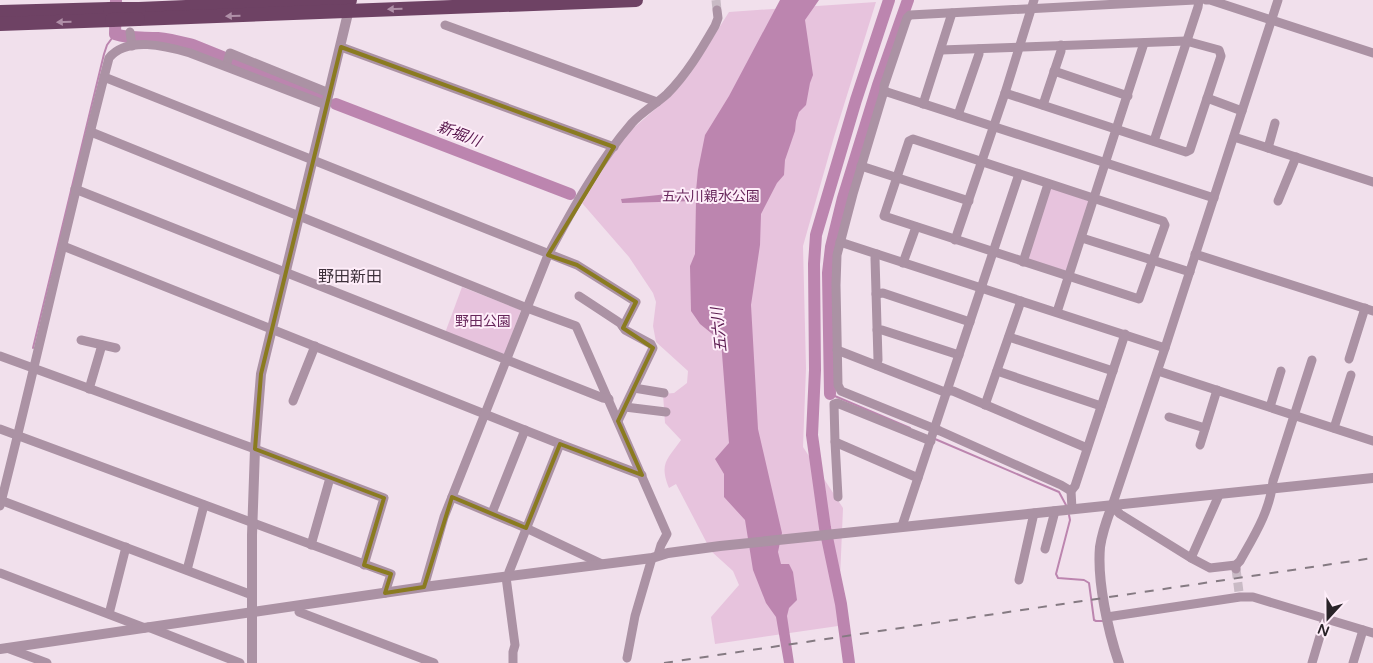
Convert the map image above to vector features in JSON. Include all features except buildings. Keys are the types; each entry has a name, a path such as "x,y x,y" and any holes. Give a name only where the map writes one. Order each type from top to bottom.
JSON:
{"highway":[{"path":"0,24 111,15 350,4 636,0"},
{"path":"0,12 111,15"}],"street":[{"path":"1071,491 935,429 841,391 838,385 836,285 837,255 840,242 884,86 907,18 910,16 1033,4 1195,0"},
{"path":"1154,141 1199,0"},
{"path":"1206,0 1373,53"},
{"path":"1119,663 1106,617 1100,568 1100,547 1278,0"},
{"path":"252,663 251,589 255,449 261,374 350,4"},
{"path":"955,240 994,127 1033,4"},
{"path":"424,587 444,517 548,255 614,147 633,122 680,80 694,62 715,26 718,18 716,10"},
{"path":"923,104 952,13"},
{"path":"445,25 656,102"},
{"path":"130,32 131,44"},
{"path":"941,50 1186,41 1220,50 1221,56 1190,150 1186,152 1005,93"},
{"path":"1057,312 1144,42"},
{"path":"252,595 0,502 34,369 75,189 109,58 115,51 131,44 173,48 226,66 326,105"},
{"path":"1042,105 1061,51 1061,45"},
{"path":"341,47 614,147"},
{"path":"958,115 979,54 979,49"},
{"path":"226,66 230,53 329,93"},
{"path":"1054,71 1128,96"},
{"path":"104,77 577,265 636,302 623,327"},
{"path":"884,91 1214,198"},
{"path":"1207,98 1242,111"},
{"path":"1268,148 1275,123"},
{"path":"91,132 576,326 667,534 655,557 635,616 627,658"},
{"path":"1234,137 1373,182"},
{"path":"913,139 1019,174 1162,221 1165,225 1139,300 884,216 909,141 913,139"},
{"path":"1278,201 1296,157"},
{"path":"861,166 969,201"},
{"path":"902,526 1019,174"},
{"path":"1023,262 1048,184"},
{"path":"75,189 609,399"},
{"path":"903,263 916,227"},
{"path":"1082,238 1190,272"},
{"path":"840,242 1165,348"},
{"path":"63,246 642,475"},
{"path":"876,365 878,360 875,258 877,254"},
{"path":"1195,254 1369,310 1348,360"},
{"path":"876,294 883,293 970,322"},
{"path":"580,296 623,327 651,344 653,348 618,421"},
{"path":"985,405 1021,301"},
{"path":"877,330 959,355"},
{"path":"1072,509 1071,491 1075,486 1125,334"},
{"path":"1009,337 1113,371"},
{"path":"82,340 116,348"},
{"path":"90,389 102,345"},
{"path":"293,402 315,346"},
{"path":"837,350 942,391 953,391 1087,448"},
{"path":"0,356 384,498 364,565"},
{"path":"1112,506 1120,514 1210,568 1236,567 1261,524 1272,498 1273,481 1312,360"},
{"path":"997,371 1101,406"},
{"path":"1158,371 1373,441"},
{"path":"1270,407 1281,371"},
{"path":"1334,428 1351,375"},
{"path":"634,388 664,393"},
{"path":"1200,445 1217,390"},
{"path":"838,497 834,404 837,403 931,442"},
{"path":"625,407 666,412"},
{"path":"1170,417 1205,428"},
{"path":"0,429 391,574 385,594"},
{"path":"492,513 525,430"},
{"path":"835,442 918,478"},
{"path":"513,663 512,652 516,645 509,572 560,444"},
{"path":"311,545 330,478"},
{"path":"4,648 424,587 655,557 720,546 1373,478"},
{"path":"1191,558 1219,495"},
{"path":"452,497 526,528 602,564"},
{"path":"187,570 204,505"},
{"path":"1045,549 1054,511"},
{"path":"1019,580 1034,513"},
{"path":"109,614 126,547"},
{"path":"0,573 240,663"},
{"path":"1106,617 1240,595 1253,597 1370,631 1353,663"},
{"path":"299,612 434,663"},
{"path":"1312,663 1324,619"},
{"path":"4,648 48,663"}],"highlighted area":[{"path":"341,47 614,147 548,255 577,265 636,302 623,328 653,348 618,421 642,475 560,444 526,528 452,497 424,587 385,593 391,574 364,565 384,498 255,449 261,374"}],"green space":[{"name":"五六川親水公園","path":"876,2 834,137 803,246 806,368 803,447 843,508 838,626 715,644 711,617 739,585 733,571 711,551 676,484 669,488 665,473 668,457 681,440 665,423 663,394 674,393 687,383 688,371 656,342 653,326 656,302 653,293 629,257 582,203 622,138 668,98 690,74 729,12"},
{"path":"1053,188 1089,203 1067,271 1029,260 1028,256 1049,190"},
{"name":"野田公園","path":"462,287 521,310 504,356 445,333"}],"water":[{"path":"780,0 819,0 805,20 813,75 806,105 799,112 796,121 795,131 785,160 784,175 777,183 761,214 760,245 751,305 758,429 782,533 778,552 781,564 789,564 793,572 797,600 789,608 787,616 794,663 784,663 776,617 766,603 753,570 745,520 724,497 724,474 715,459 729,443 721,341 700,324 691,311 690,266 695,254 696,201 622,203 621,199 696,191 705,135 729,96"}],"waterway":[{"name":"新堀川","path":"116,0 115,34 131,37 162,38 193,45 319,96"},
{"name":"五六川","path":"849,663 841,604 825,528 812,435 815,370 814,264 816,235 856,100 889,0"},
{"path":"830,394 828,273 831,247 843,198 878,85 908,0"},
{"path":"33,348 104,54 107,45 115,34"},
{"name":"新堀川","path":"336,104 570,194"},
{"path":"830,394 910,428"},
{"path":"935,439 1059,492 1067,507"},
{"path":"1069,515 1070,520 1056,574 1058,578 1084,580 1089,583 1094,620 1104,621"}],"tunnel":[{"path":"716,0 717,10"},
{"path":"1236,569 1239,592"}],"railway":[{"path":"664,663 1373,558"}],"district":[{"name":"野田新田","path":"350,277"}]}
